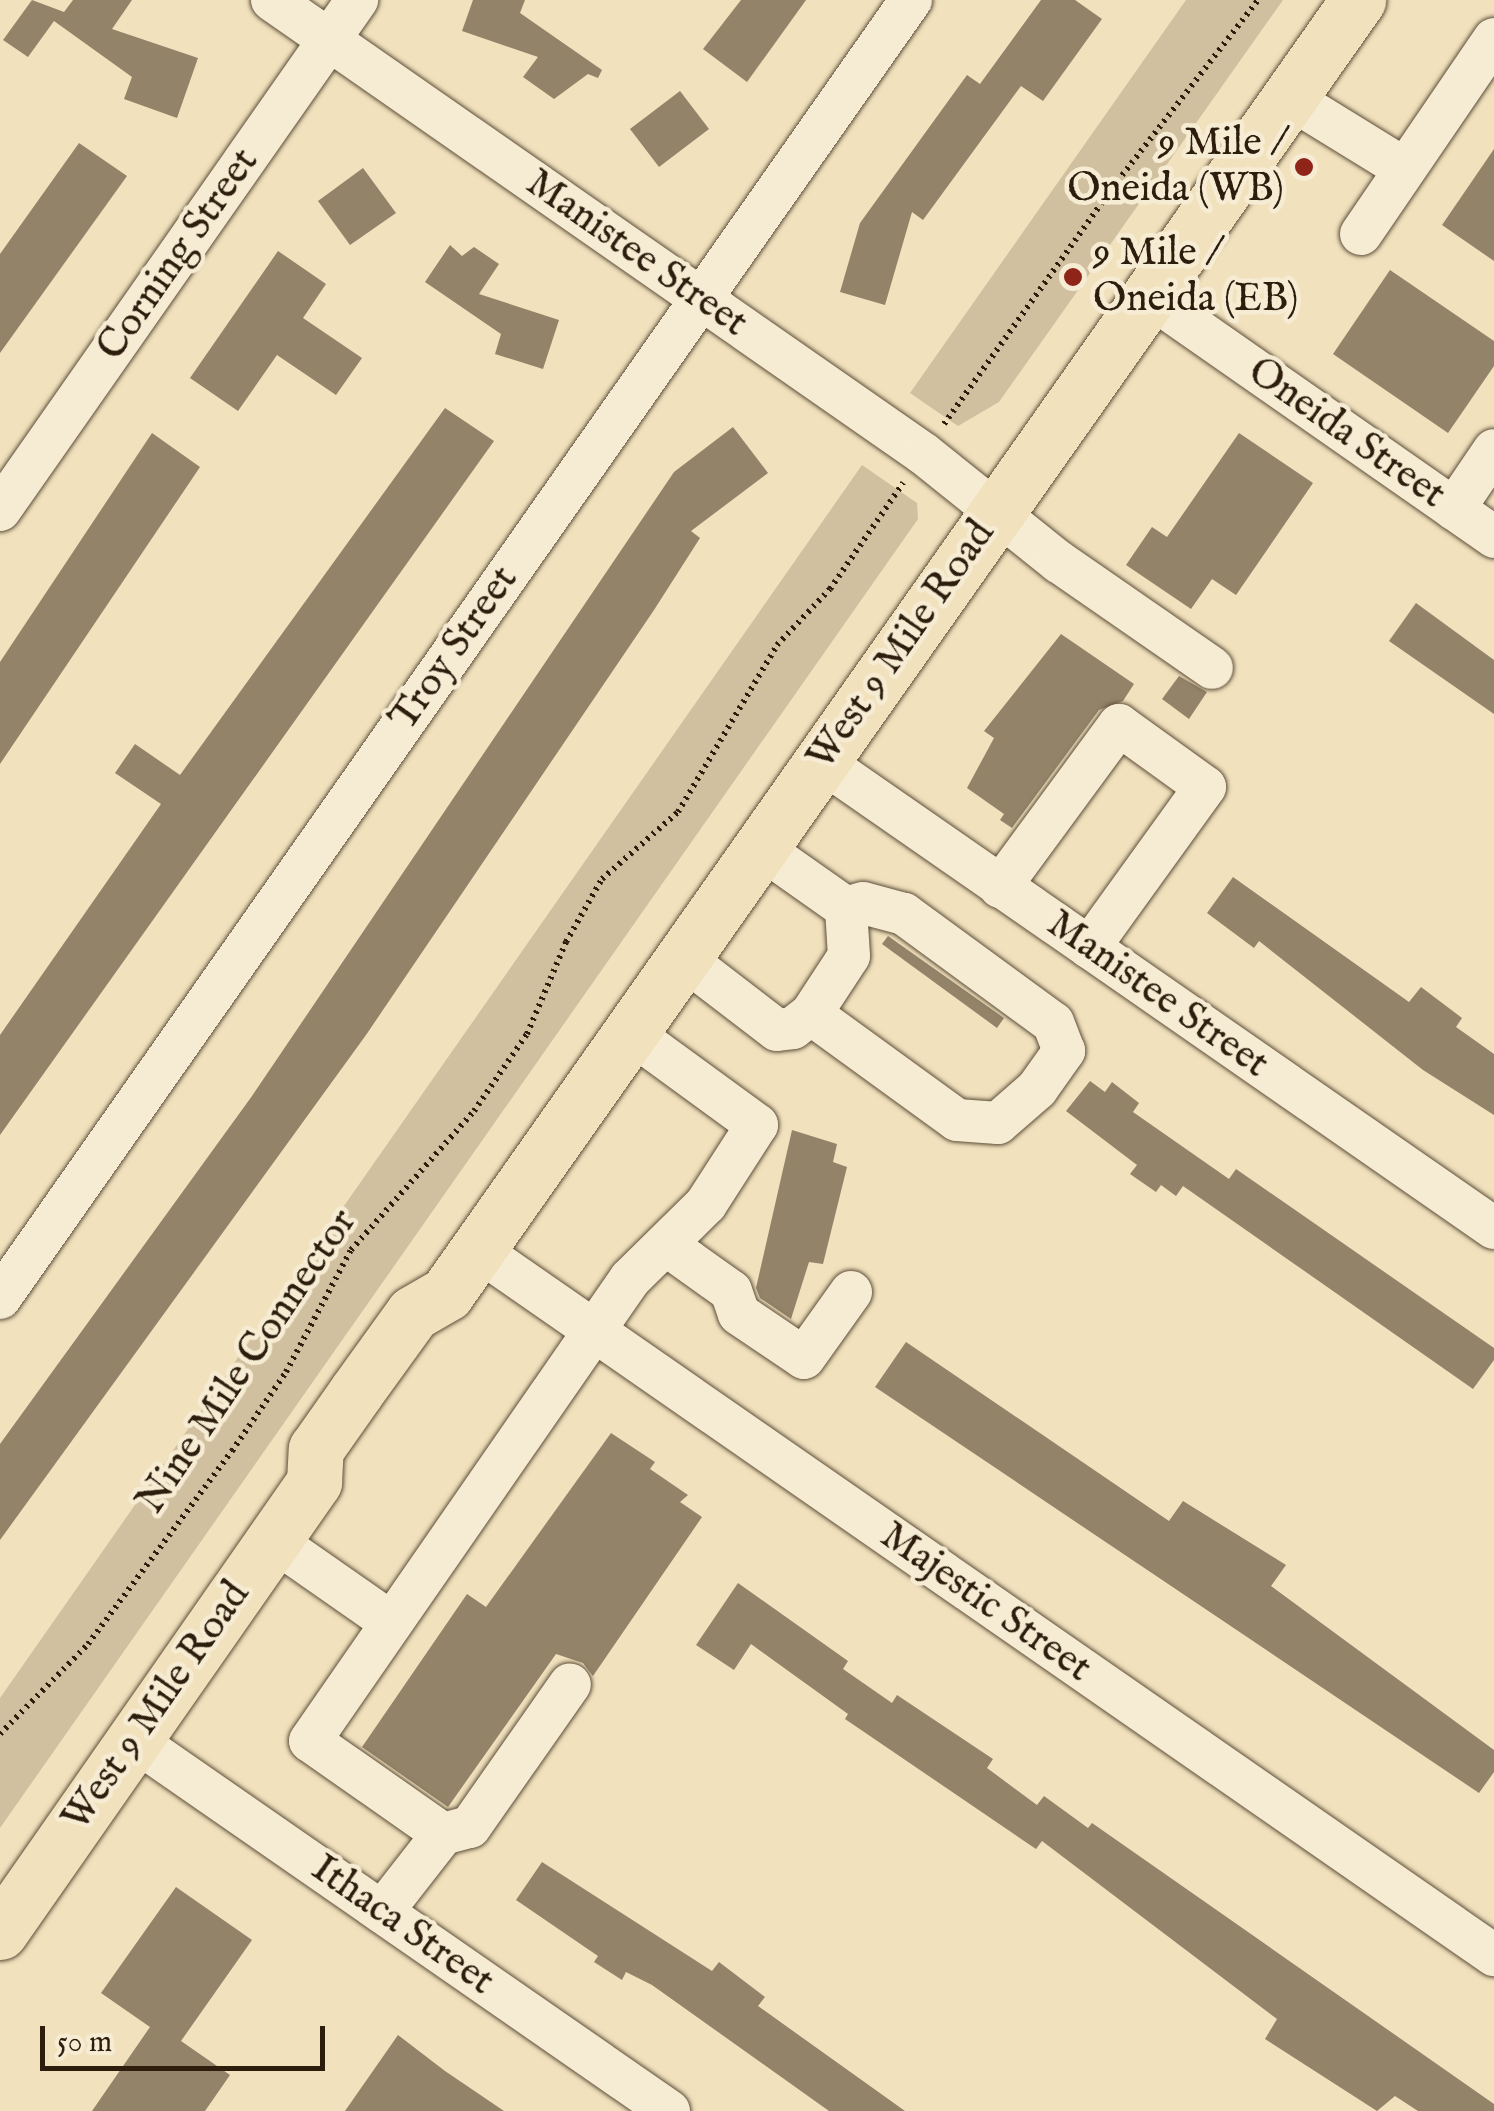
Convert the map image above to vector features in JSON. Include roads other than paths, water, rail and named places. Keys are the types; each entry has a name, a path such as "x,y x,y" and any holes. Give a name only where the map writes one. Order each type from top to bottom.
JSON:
{"main road":[{"name":"West 9 Mile Road","path":"0,1932 314,1482 348,1467 444,1333 462,1271 1358,0"}],"street":[{"name":"Manistee Street","path":"272,0 1000,508 1059,562 1212,668"},
{"name":"Corning Street","path":"0,510 356,0"},
{"name":"Troy Street","path":"0,1298 912,0"},
{"path":"1361,234 1494,40"},
{"path":"1288,97 1405,169"},
{"name":"Oneida Street","path":"1150,296 1494,537"},
{"path":"1454,509 1494,450"},
{"path":"1000,887 1120,725 1204,786 1089,948"},
{"name":"Manistee Street","path":"821,762 1494,1228"},
{"path":"760,848 846,908"},
{"path":"811,1014 957,1120 998,1122 1037,1088 1064,1051 1053,1023 904,914 863,903 846,908"},
{"path":"683,958 778,1030 793,1028 811,1014 849,956 846,908"},
{"path":"443,1834 310,1741 389,1620 630,1279 669,1246 757,1125 631,1033"},
{"path":"669,1246 731,1291 739,1314 804,1358 851,1292"},
{"name":"Majestic Street","path":"462,1271 592,1332 1494,1954"},
{"path":"273,1540 389,1620"},
{"path":"382,1912 443,1834 470,1826 570,1684"},
{"name":"Ithaca Street","path":"134,1740 669,2111"}],"place":[{"name":"9 Mile / Oneida (WB)","path":"1304,167"},
{"name":"9 Mile / Oneida (EB)","path":"1073,277"}]}
